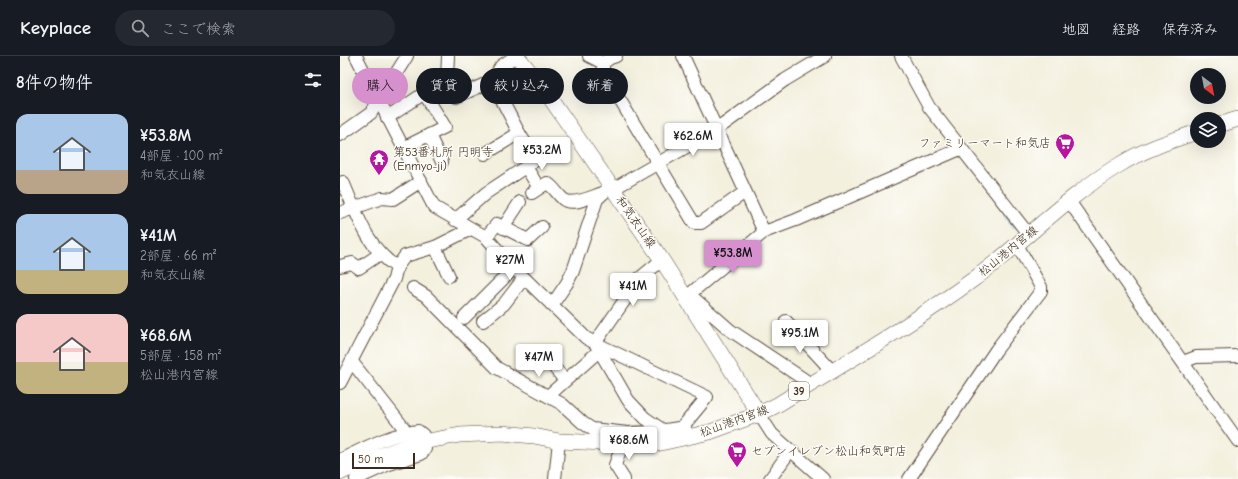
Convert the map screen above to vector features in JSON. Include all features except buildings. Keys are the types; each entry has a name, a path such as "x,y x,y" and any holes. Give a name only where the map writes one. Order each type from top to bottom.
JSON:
{"main road":[{"name":"和気衣山線","path":"516,56 546,92 609,189 687,296 760,414"},
{"path":"1226,123 1238,119"},
{"name":"松山港内宮線","path":"340,473 394,449 425,440 460,435 502,433 534,436 559,441 622,445 652,445 686,432 710,432 760,414 778,405 924,314 1017,245 1069,201 1120,164 1146,150 1190,134"}],"street":[{"path":"356,56 362,68"},
{"path":"399,68 407,56"},
{"path":"447,68 448,56"},
{"path":"500,68 516,56"},
{"path":"589,56 603,63"},
{"path":"603,63 616,56"},
{"path":"683,56 764,232"},
{"path":"526,167 535,190 548,183 564,201 577,202 609,189 716,130 785,80 825,56"},
{"path":"901,56 929,107 960,149 1029,235"},
{"path":"603,63 603,72 694,223 701,223 745,192"},
{"path":"387,118 416,98"},
{"path":"342,130 370,113 376,104"},
{"path":"380,104 434,207 486,237 524,278 597,347 707,397 684,425 686,432 664,431 628,433 592,430 562,404 497,368 426,296 413,288"},
{"path":"403,148 445,127 431,104"},
{"path":"455,220 486,193 536,160 519,133 504,104"},
{"path":"485,154 519,133"},
{"path":"429,136 442,162"},
{"path":"811,384 730,330 687,296 764,232 796,220 960,149"},
{"path":"340,213 382,198 393,199 420,181"},
{"path":"340,184 343,182 371,242 380,254 397,267"},
{"path":"552,305 573,272 597,198 609,189"},
{"path":"1069,201 1238,441"},
{"path":"503,228 520,202"},
{"path":"486,237 497,224 528,240 542,227"},
{"path":"340,383 394,279 397,267 405,256 435,247 472,229"},
{"path":"909,479 979,375 1041,292 1041,287 1017,245"},
{"path":"435,247 449,276"},
{"path":"340,266 352,263 359,268 380,254"},
{"path":"548,396 597,347 640,278 662,260"},
{"path":"464,318 514,268"},
{"path":"483,321 504,304 524,278"},
{"path":"786,321 832,371"},
{"path":"597,347 628,400 645,418 664,431"},
{"path":"1183,362 1196,357 1238,356"},
{"path":"547,359 564,379"},
{"path":"352,362 407,432"},
{"path":"760,414 772,434 823,479"},
{"path":"340,460 407,432 418,431 423,435 425,440 425,449 421,454 389,464 356,479"},
{"path":"555,479 559,441"},
{"path":"622,445 615,465 623,479"},
{"path":"770,479 790,451"}],"waterway":[{"path":"1006,215 1014,227"}],"place":[{"name":"ファミリーマート和気店","path":"1065,160"},
{"name":"第53番札所 円明寺 (Enmyo-ji)","path":"379,176"},
{"name":"セブンイレブン松山和気町店","path":"737,468"}]}
